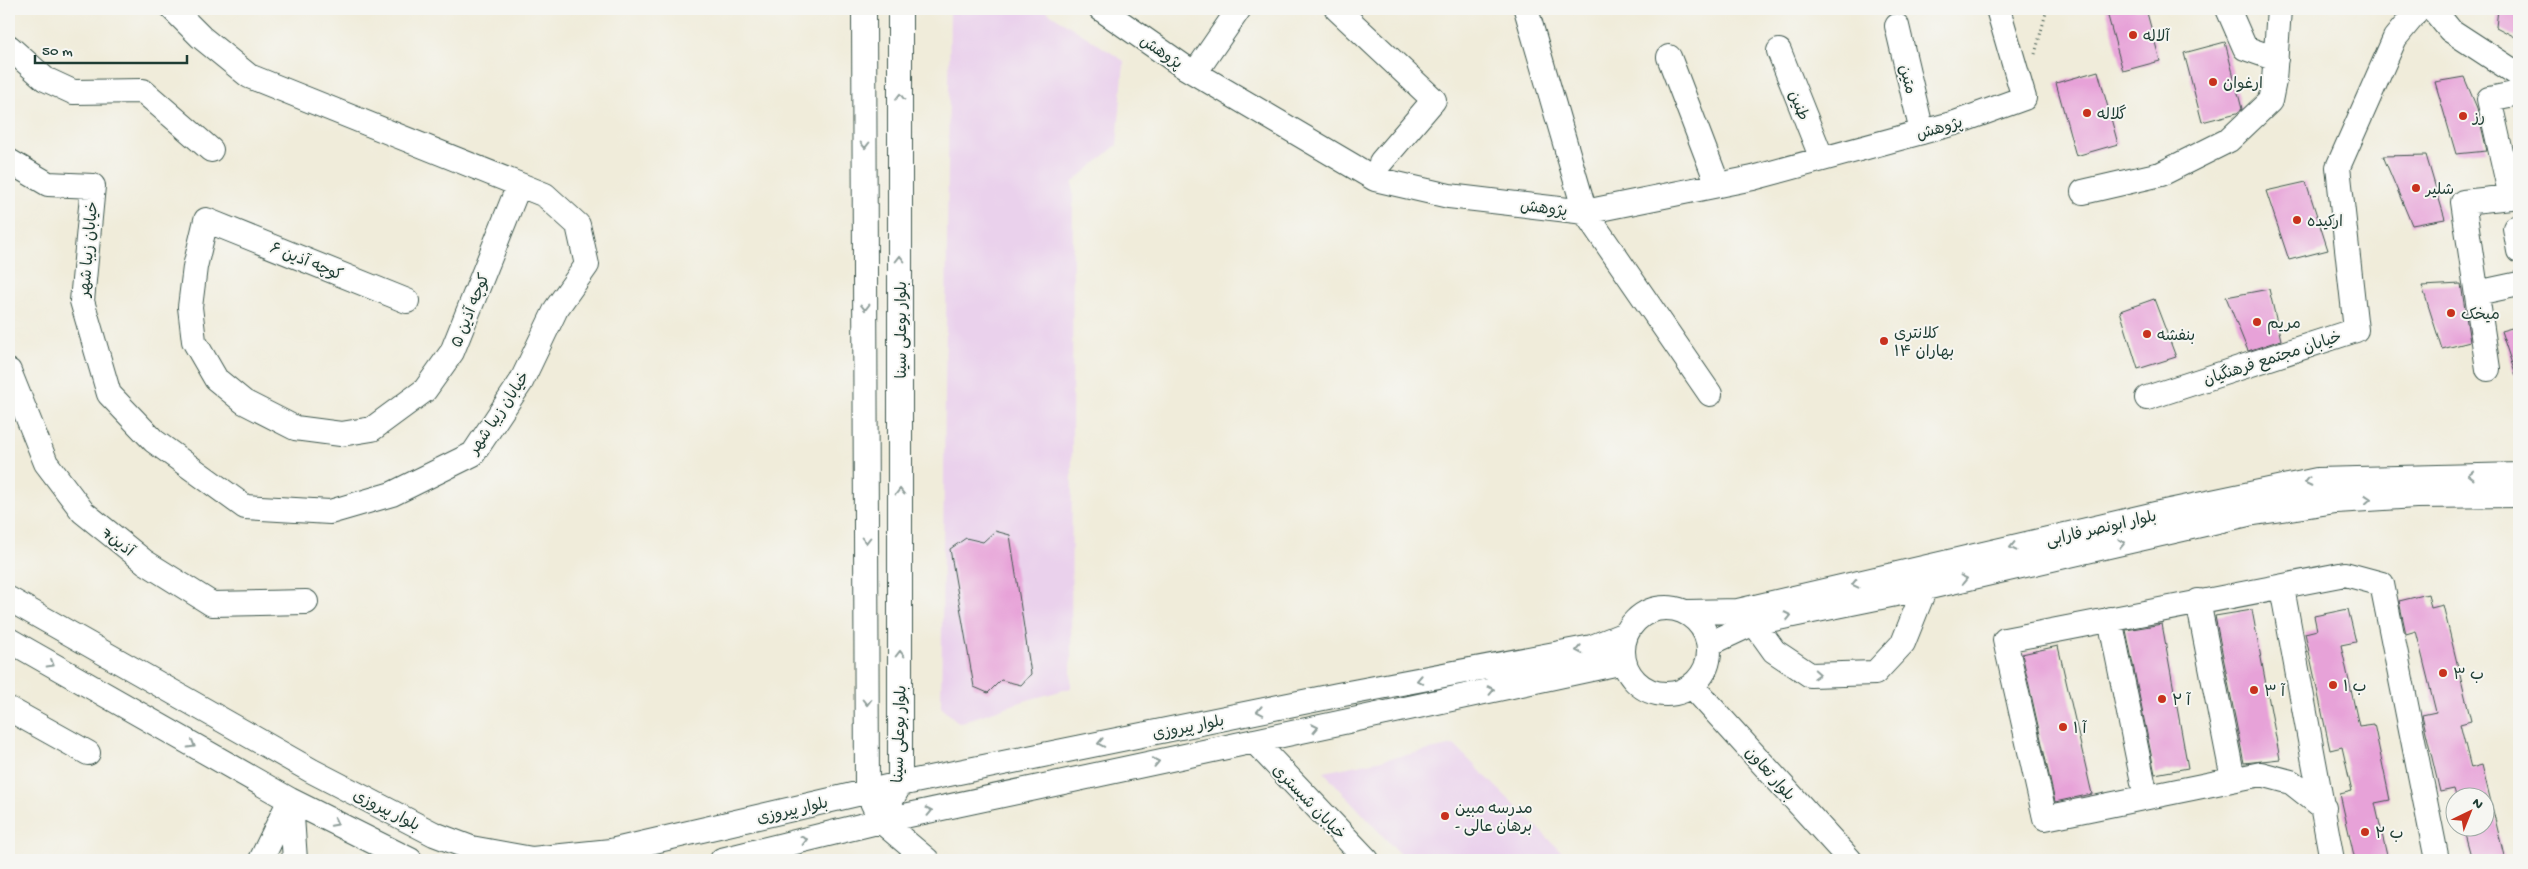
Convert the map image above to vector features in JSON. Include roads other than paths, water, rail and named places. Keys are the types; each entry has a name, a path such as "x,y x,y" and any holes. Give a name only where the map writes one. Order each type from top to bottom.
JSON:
{"street":[{"name":"خیابان زیبا شهر","path":"9,161 48,184 92,186 82,301 109,394 154,441 245,507 330,512 392,494 473,454 521,382 556,309 587,265 578,225 545,194 518,185 248,76 201,37 173,9"},
{"name":"بلوار بوعلی سینا","path":"864,9 867,791 881,821"},
{"name":"بلوار بوعلی سینا","path":"881,821 900,784 900,9"},
{"name":"پژوهش","path":"1101,9 1195,73 1374,178 1449,196 1585,212 1718,185 1822,159 1922,132 2024,98 1998,9"},
{"path":"1195,73 1239,9"},
{"path":"1338,9 1434,100 1381,162"},
{"path":"1526,9 1585,212 1710,394"},
{"path":"2228,9 2245,48 2276,59"},
{"path":"2083,192 2161,174 2229,140 2270,101 2276,59 2279,9"},
{"name":"خیابان مجتمع فرهنگیان","path":"2147,398 2356,330 2338,167 2395,38 2419,9"},
{"path":"2432,9 2450,30 2519,74"},
{"name":"متین","path":"1897,26 1922,132"},
{"path":"9,47 45,79 73,92 143,91 211,150"},
{"name":"طنین","path":"1779,51 1822,159"},
{"path":"1669,57 1718,185"},
{"path":"2488,369 2463,202 2511,198 2489,99 2519,93"},
{"name":"کوچه آذین ۵","path":"206,220 195,267 190,307 194,341 216,379 244,402 294,428 341,434 372,429 425,390 452,352 518,185"},
{"name":"کوچه آذین ۶","path":"206,220 407,301"},
{"path":"2519,227 2515,228 2519,251"},
{"path":"2477,293 2519,284"},
{"name":"آذین7","path":"9,371 46,462 83,512 145,562 212,604 306,602"},
{"name":"بلوار ابونصر فارابی","path":"1709,644 1754,623 2160,513 2317,480 2519,474"},
{"name":"بلوار ابونصر فارابی","path":"1687,612 1738,611 1922,578 2248,514 2336,501 2416,496 2519,495"},
{"path":"2324,808 2291,782 2261,774 2045,818 2005,640 2198,601 2282,588 2345,574 2382,584 2437,860"},
{"path":"1754,623 1774,651 1810,675 1875,673 1903,643 1922,578"},
{"path":"2282,588 2324,808 2332,860"},
{"name":"بلوار پیروزی","path":"9,599 312,771 434,834 479,850 532,859 611,851 900,784 1338,695 1592,647 1626,634"},
{"path":"2198,601 2233,779"},
{"path":"1673,607 1687,612 1697,620 1705,631 1709,644 1709,660 1702,675 1692,686 1676,693 1659,694 1644,688 1631,677 1624,662 1622,648 1632,622 1644,613 1658,608 1673,607"},
{"path":"2110,619 2146,797"},
{"path":"9,640 290,800 410,860"},
{"name":"بلوار پیروزی","path":"722,860 881,821 1624,662"},
{"name":"بلوار تعاون","path":"1692,686 1850,860"},
{"path":"9,709 88,753"},
{"name":"خیابان شبستری","path":"1254,741 1367,860"},
{"path":"261,860 290,800"},
{"path":"290,800 295,860"},
{"path":"881,821 927,860"}],"place":[{"name":"آلاله","path":"2133,35"},
{"name":"ارغوان","path":"2213,82"},
{"name":"گلاله","path":"2087,113"},
{"name":"رز","path":"2463,116"},
{"name":"شلیر","path":"2416,188"},
{"name":"ارکیده","path":"2297,220"},
{"name":"میخک","path":"2451,313"},
{"name":"مریم","path":"2257,322"},
{"name":"بنفشه","path":"2147,334"},
{"name":"کلانتری ۱۴ بهاران","path":"1884,341"},
{"name":"ب ۳","path":"2443,673"},
{"name":"ب ۱","path":"2333,685"},
{"name":"آ ۳","path":"2254,690"},
{"name":"آ ۲","path":"2162,699"},
{"name":"آ ۱","path":"2063,727"},
{"name":"مدرسه مبین - برهان عالی","path":"1445,816"},
{"name":"ب ۲","path":"2365,832"}]}
